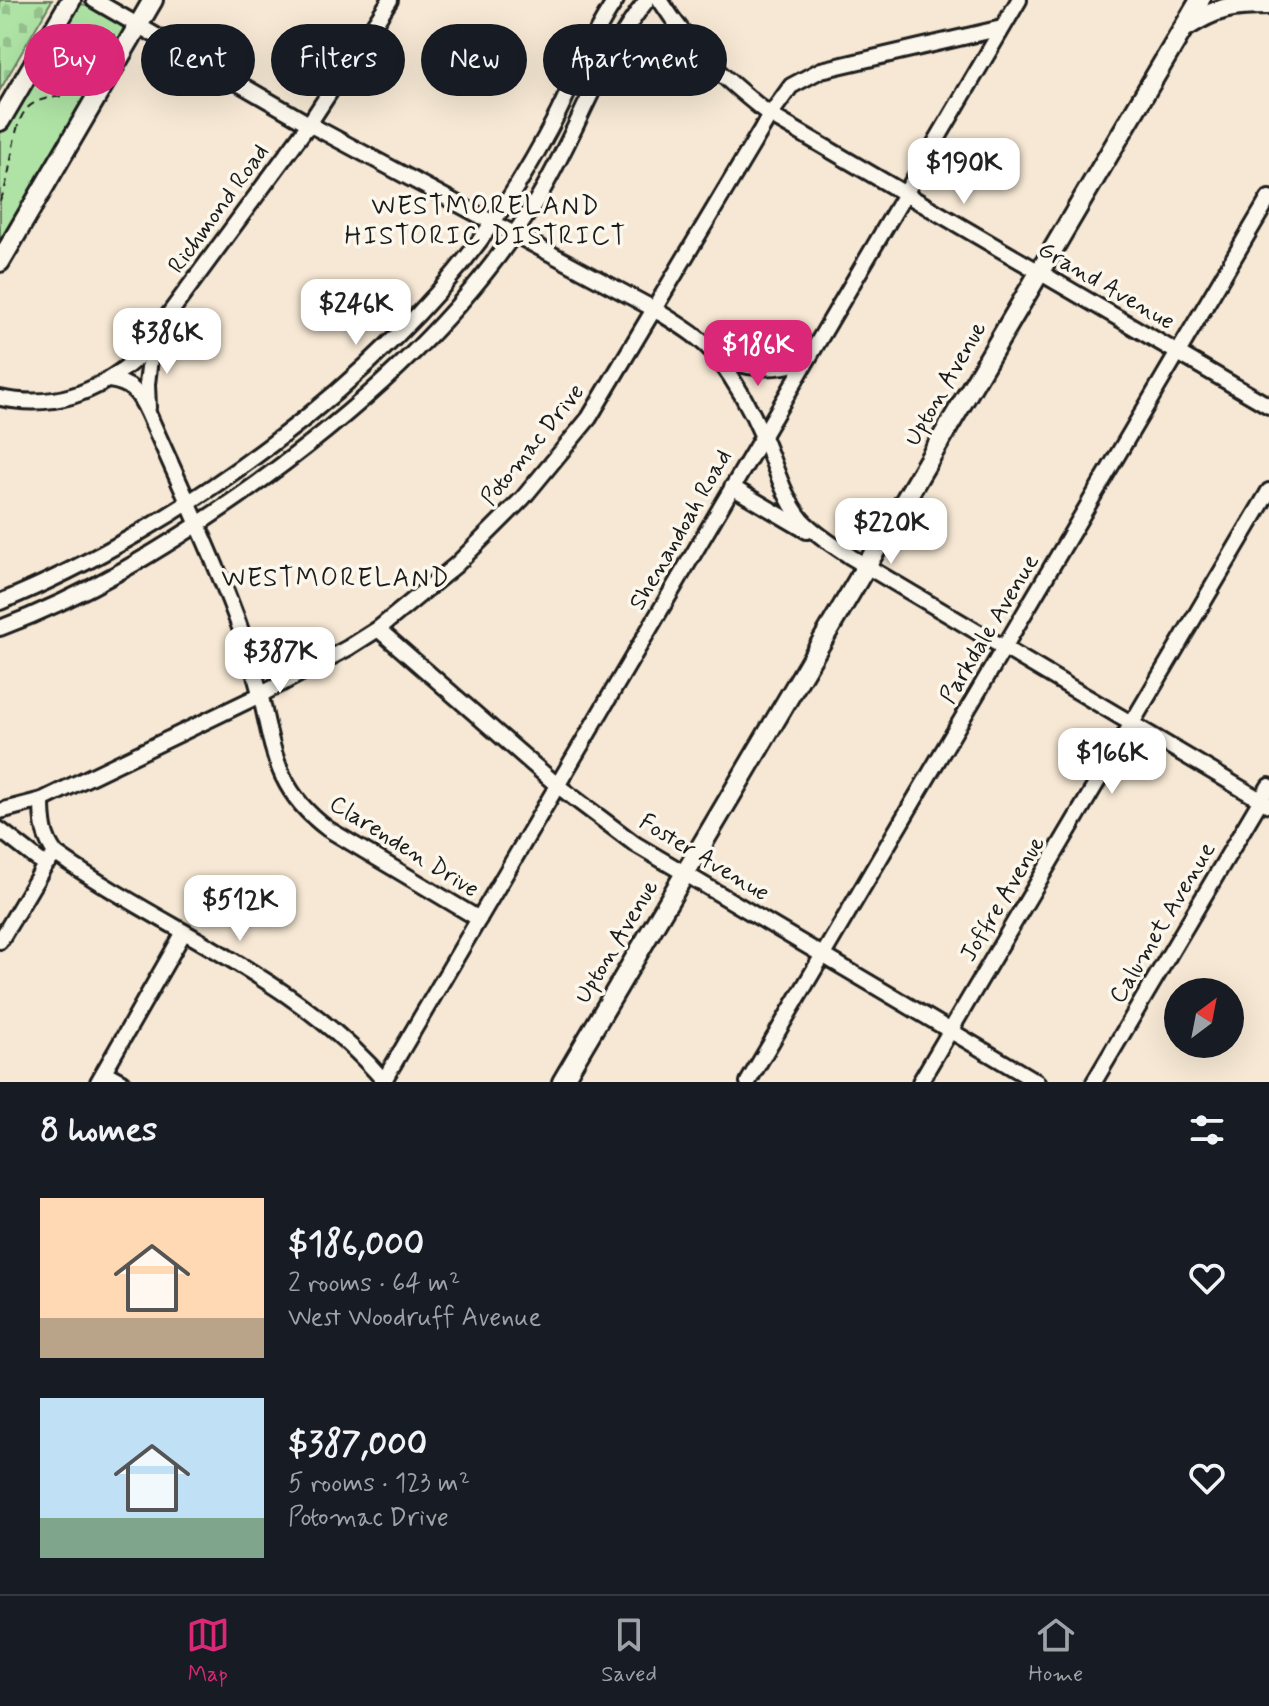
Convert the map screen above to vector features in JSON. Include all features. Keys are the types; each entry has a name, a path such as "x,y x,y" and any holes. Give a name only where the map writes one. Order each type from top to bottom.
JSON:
{"street":[{"path":"0,121 71,0"},
{"path":"94,0 309,124 654,309 690,332 715,355 734,382 762,435 789,499 802,519 859,561"},
{"path":"0,262 131,21 153,0"},
{"name":"Richmond Road","path":"0,398 21,402 55,401 88,391 109,380 136,359 309,124 390,0"},
{"path":"0,602 115,547 187,502 273,442 369,361 438,292 493,222 543,140 598,28 616,0"},
{"path":"0,628 102,583 197,526 264,479 362,400 411,354 453,309 514,233 553,172 623,34 647,0"},
{"name":"Grand Avenue","path":"660,0 699,55 770,115 1269,406"},
{"name":"Shenandoah Road","path":"384,1081 1019,0"},
{"path":"1184,28 1186,0"},
{"name":"Upton Avenue","path":"562,1082 686,874 859,561 1040,272 1200,0"},
{"path":"1184,28 1225,7 1269,5"},
{"name":"Potomac Drive","path":"0,811 42,800 260,695 378,629 456,565 523,498 589,418 770,115 791,86 821,70 1002,28"},
{"name":"Parkdale Avenue","path":"748,1082 1269,198"},
{"name":"Clarenden Drive","path":"148,413 147,384 152,339"},
{"path":"715,355 737,365 762,369 805,361"},
{"name":"Clarenden Drive","path":"109,380 131,387 140,395 187,502 247,646 271,749 284,781 306,812 328,829 479,919"},
{"path":"732,487 1265,802"},
{"name":"Joffre Avenue","path":"920,1082 1269,491"},
{"name":"Foster Avenue","path":"378,629 558,786 635,844 1037,1082"},
{"name":"Calumet Avenue","path":"1094,1082 1265,802 1269,786"},
{"path":"0,941 51,859 43,831 42,800"},
{"path":"0,830 184,932 302,1004 345,1040 384,1081"},
{"path":"122,1082 101,1077 184,932"}],"path":[{"path":"0,201 7,185 18,128 25,111 39,100 62,96 78,88 131,21"}],"green space":[{"path":"0,0 52,0 38,24 24,24 24,48 0,90"},
{"path":"75,6 92,7 120,24 64,24"},
{"path":"24,93 24,96 88,96 0,248 0,134"}],"district":[{"name":"WESTMORELAND HISTORIC DISTRICT","path":"486,222"},
{"name":"WESTMORELAND","path":"336,579"}]}
